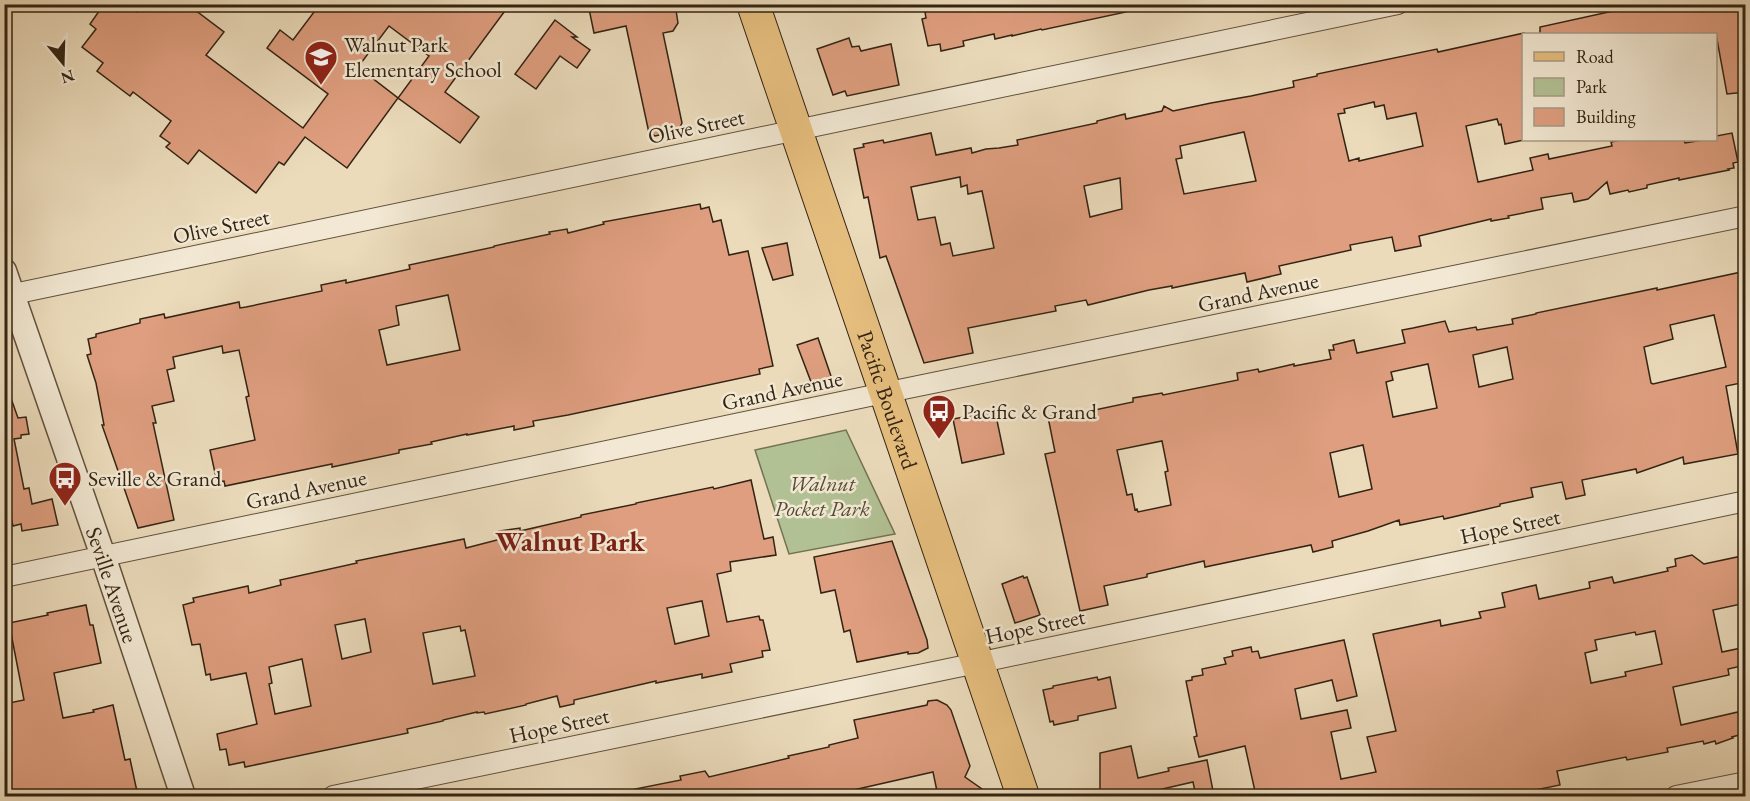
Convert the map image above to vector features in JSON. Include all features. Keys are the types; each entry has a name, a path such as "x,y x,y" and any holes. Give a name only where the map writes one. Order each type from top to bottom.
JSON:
{"main road":[{"name":"Pacific Boulevard","path":"753,4 1023,796"}],"street":[{"name":"Olive Street","path":"9,295 1398,4"},
{"name":"Grand Avenue","path":"4,577 1746,216"},
{"name":"Seville Avenue","path":"4,271 9,295 103,556 183,796"},
{"name":"Hope Street","path":"333,796 1746,501"},
{"path":"1676,796 1746,782"}],"green space":[{"name":"Walnut Pocket Park","path":"846,430 895,534 789,554 755,450"}],"building":[{"path":"104,4 128,4 137,12 143,4 187,4 224,32 206,55 303,128 328,94 267,48 280,30 293,40 320,4 510,4 445,92 479,117 460,143 398,98 347,168 305,137 284,165 279,162 256,193 199,150 188,164 166,147 170,143 160,136 171,121 133,92 130,96 97,71 103,63 82,47 96,29 90,24","holes":["389,26 429,56 398,98 358,67"]},
{"path":"588,4 675,4 678,23 673,31 663,33 682,123 678,131 655,136 649,133 626,26 594,33"},
{"path":"935,4 1125,4 1126,12 995,39 994,34 963,41 964,46 941,51 940,44 928,46 922,19 926,18 925,12 936,8"},
{"path":"1645,4 1746,4 1746,92 1727,94 1717,33 1540,33 1540,27"},
{"path":"555,20 577,37 572,37 590,50 577,68 560,56 536,89 515,74"},
{"path":"1522,33 1522,140 1505,144 1501,124 1499,125 1497,119 1466,126 1478,182 1533,170 1530,158 1548,154 1549,159 1612,146 1611,142 1616,141 1684,141 1685,143 1717,141 1717,136 1732,133 1738,162 1733,163 1734,168 1729,170 1647,185 1647,188 1629,192 1628,190 1610,194 1607,182 1588,199 1574,202 1572,193 1541,198 1543,209 1419,236 1421,246 1395,251 1392,237 1350,245 1351,250 1279,266 1281,274 1247,282 1245,273 1172,288 1172,286 1149,290 1088,305 1086,300 1055,306 1056,311 968,328 973,353 924,363 886,256 880,258 868,197 864,198 854,149 864,147 863,144 883,140 884,143 931,133 936,155 971,148 972,153 1018,145 1017,140 1097,123 1097,121 1125,114 1126,119 1162,111 1164,106 1173,111 1294,87 1293,81 1317,76 1317,74 1437,49 1438,52","holes":["1374,102 1375,107 1384,105 1387,119 1416,113 1423,146 1359,161 1359,158 1349,161 1338,114 1345,113 1344,109","1244,132 1256,181 1184,194 1176,159 1182,158 1180,146","960,177 961,187 967,185 968,194 982,191 994,248 953,256 950,243 941,245 935,217 918,220 911,187","1120,178 1122,209 1090,217 1084,186"]},
{"path":"849,38 852,47 859,46 861,51 891,44 899,85 847,96 845,91 833,95 817,49"},
{"path":"700,204 701,209 709,207 713,222 721,220 729,255 748,251 773,366 759,369 760,374 533,421 534,426 514,430 514,426 467,434 399,450 399,453 225,486 224,481 217,482 210,450 255,440 239,350 223,353 222,346 173,357 175,368 167,370 174,401 152,406 156,423 153,423 174,520 138,528 102,425 104,425 96,383 87,355 91,354 88,339 96,337 96,334 140,323 140,319 164,314 165,318 239,302 240,308 246,307 322,291 321,285 346,280 346,283 410,269 409,265 550,234 549,232 567,229 568,233 604,224 603,222","holes":["448,295 460,350 387,365 379,330 399,325 396,306"]},
{"path":"787,243 793,275 773,280 762,248"},
{"path":"1746,271 1746,382 1726,386 1738,454 1684,464 1683,457 1637,473 1636,469 1582,480 1585,495 1566,499 1562,482 1531,488 1533,497 1444,519 1443,516 1400,525 1399,520 1332,541 1333,547 1313,552 1311,545 1205,567 1204,561 1147,574 1147,577 1104,586 1108,605 1080,611 1045,454 1055,452 1048,417 1066,413 1066,416 1133,402 1133,398 1162,393 1163,395 1238,380 1237,373 1258,369 1259,372 1331,359 1329,350 1334,350 1333,345 1354,340 1357,353 1405,343 1402,330 1445,321 1449,332 1476,327 1477,330 1513,324 1512,319 1536,313 1657,288 1657,290","holes":["1714,315 1726,367 1651,383 1644,347 1673,339 1670,325","1507,347 1513,379 1479,387 1473,355","1428,364 1437,408 1393,417 1386,382 1393,380 1391,372","1162,441 1171,505 1138,512 1137,509 1135,510 1132,494 1127,495 1117,450","1363,445 1372,489 1339,497 1330,453"]},
{"path":"818,338 833,382 813,387 797,345"},
{"path":"7,387 18,418 26,417 29,434 14,439 24,489 29,488 32,504 52,499 58,525 22,531 21,524 13,526 4,489 4,388"},
{"path":"995,411 1004,454 962,463 953,419"},
{"path":"751,480 764,539 773,537 776,555 730,562 731,571 717,574 727,622 759,616 760,620 763,620 770,650 762,651 763,657 730,664 732,672 702,678 702,674 656,683 656,681 574,700 574,704 560,707 557,696 485,714 477,712 443,720 407,729 408,733 245,767 244,762 229,765 226,749 220,750 217,734 257,724 246,673 211,680 210,674 206,675 200,644 192,645 183,605 194,602 193,598 248,586 249,593 281,585 280,580 357,563 356,561 464,539 466,548 501,539 499,531 520,528 520,531 636,503 713,487 714,489","holes":["702,601 709,636 675,644 667,608","365,619 371,652 342,659 335,625","460,626 461,631 465,630 475,676 433,684 423,633","302,659 311,706 275,714 269,684 272,683 269,667"]},
{"path":"892,541 928,648 918,653 908,654 908,652 857,662 850,630 844,632 835,590 821,593 814,557"},
{"path":"1692,555 1704,564 1742,556 1746,570 1746,603 1713,610 1722,652 1746,647 1746,665 1728,669 1729,675 1673,687 1681,725 1738,712 1743,734 1716,744 1715,741 1704,744 1703,741 1667,748 1668,752 1627,760 1626,757 1557,771 1560,785 1515,794 1515,796 1256,796 1245,746 1199,757 1186,681 1203,675 1202,669 1226,664 1224,658 1233,656 1232,651 1251,647 1252,652 1258,651 1260,658 1344,640 1357,696 1337,701 1332,680 1295,689 1301,719 1347,710 1351,728 1331,732 1341,779 1376,772 1367,737 1396,731 1373,634 1440,620 1441,626 1481,618 1479,612 1505,607 1502,593 1536,585 1539,599 1590,588 1589,582 1612,577 1614,583 1668,571 1667,568 1676,566 1675,559","holes":["1655,631 1662,664 1625,672 1626,676 1591,683 1585,653 1597,650 1595,640 1635,632 1636,635"]},
{"path":"1023,576 1027,577 1040,615 1015,623 1002,584"},
{"path":"86,605 101,663 54,673 63,718 94,712 93,710 113,705 125,760 130,759 138,796 4,796 4,704 24,700 9,623"},
{"path":"1097,677 1098,680 1110,677 1116,708 1078,716 1078,720 1054,725 1053,721 1050,722 1043,690"},
{"path":"937,700 951,710 970,766 965,777 992,796 938,796 933,772 827,796 636,796 635,789 681,780 680,776 705,771 709,777 789,758 788,756 858,738 854,720 927,705 928,701"},
{"path":"1131,746 1138,778 1169,771 1168,768 1207,760 1214,796 1196,796 1193,782 1132,796 1100,796 1100,753"}],"place":[{"name":"Walnut Park Elementary School","path":"321,86"},
{"name":"Pacific & Grand","path":"939,440"},
{"name":"Seville & Grand","path":"65,507"}],"district":[{"name":"Walnut Park","path":"570,541"}]}
